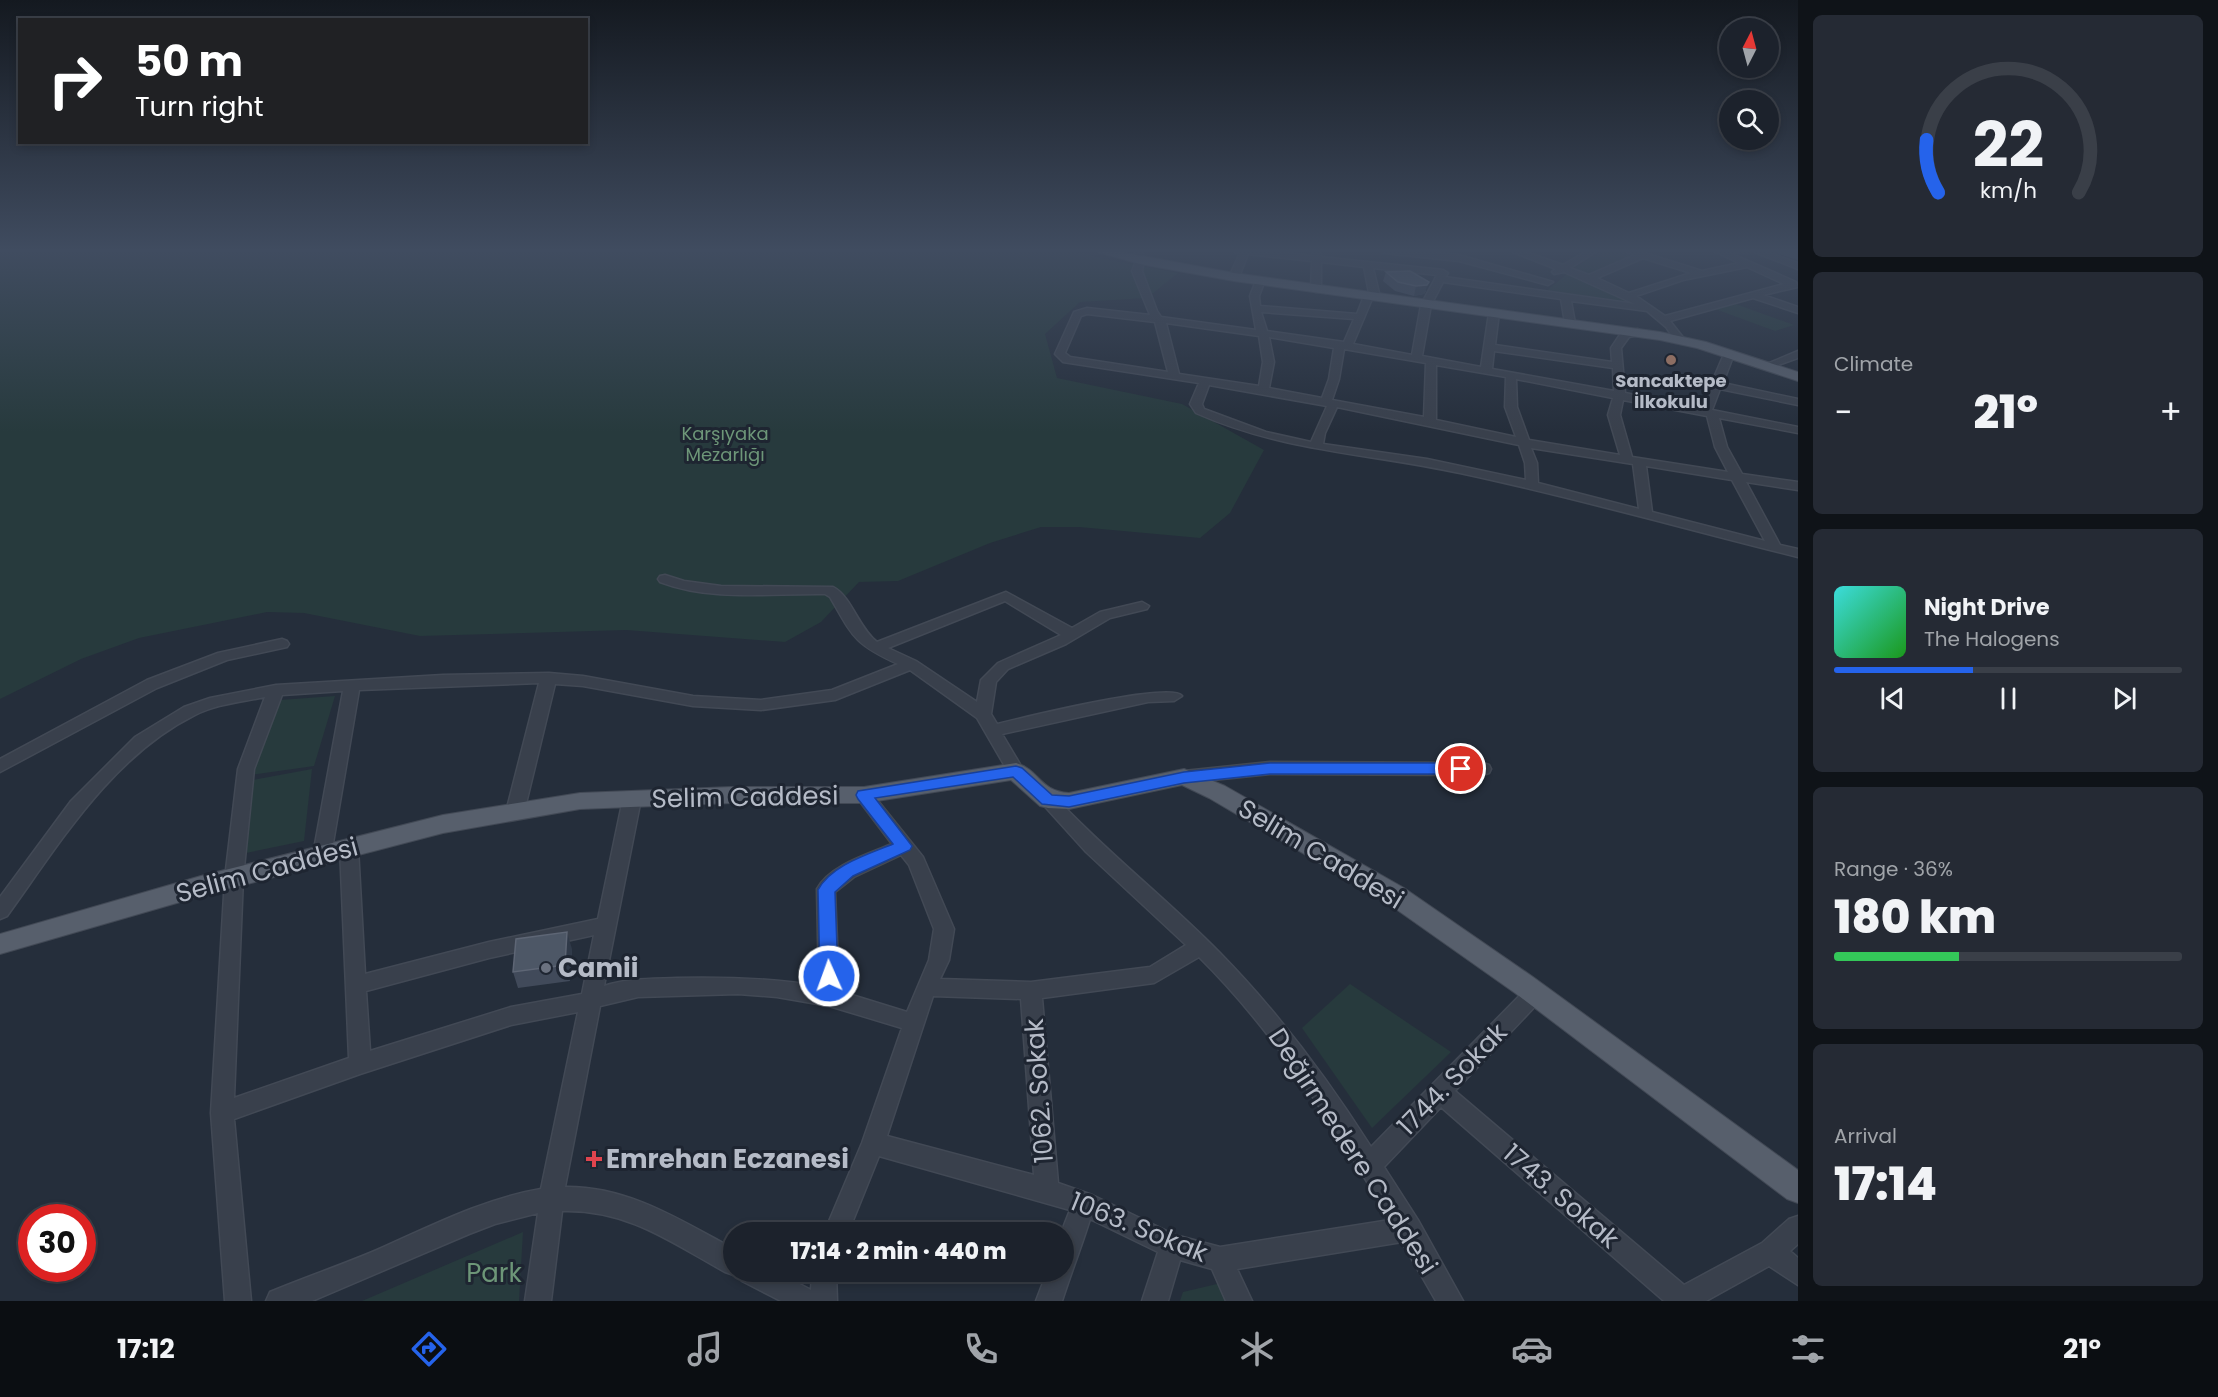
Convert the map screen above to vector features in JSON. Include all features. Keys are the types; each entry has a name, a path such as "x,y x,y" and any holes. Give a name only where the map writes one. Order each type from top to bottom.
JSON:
{"main road":[{"path":"1477,311 1638,332 1680,340 1798,377"},
{"path":"1016,771 1048,800 1069,801 1184,777"},
{"name":"Selim Caddesi","path":"0,944 234,878 443,824 580,801 864,795 1016,771"},
{"name":"Selim Caddesi","path":"1184,777 1217,792 1395,895 1535,993 1798,1188"}],"street":[{"path":"1152,311 1155,318 1161,323 1174,376"},
{"path":"1256,311 1268,356 1268,379 1263,391"},
{"path":"1278,311 1360,317"},
{"path":"1316,447 1330,403 1344,344 1364,311"},
{"path":"1417,357 1425,311"},
{"path":"1568,311 1570,323"},
{"path":"1653,311 1674,327 1680,340"},
{"path":"1665,319 1695,311"},
{"path":"1798,430 1344,344 1155,318 1080,312 1060,356 1067,360 1330,403 1525,442 1798,486"},
{"path":"1486,372 1494,313"},
{"path":"1638,332 1620,338 1616,348 1620,396 1614,415 1633,460 1646,515"},
{"path":"1489,346 1618,366"},
{"path":"1729,354 1709,413 1721,447 1739,476 1775,547"},
{"path":"1767,366 1798,354"},
{"path":"1430,422 1431,360"},
{"path":"1511,376 1511,407 1533,470 1532,487"},
{"path":"1205,381 1196,404 1200,411 1237,425 1316,447 1459,469 1798,553"},
{"path":"1717,385 1798,402"},
{"path":"665,579 675,584 739,590 828,590 836,594 847,617 860,636 875,648 911,664 983,714 1016,771"},
{"path":"875,648 1006,596 1072,636"},
{"path":"983,714 989,680 1003,666 1072,636 1105,615 1142,606"},
{"path":"0,766 152,684 223,656 282,644"},
{"path":"0,911 76,806 141,741 190,711 216,702 276,690 443,680 549,678 583,681 693,701 761,705 835,695 911,664"},
{"path":"515,812 549,678"},
{"path":"322,855 352,686"},
{"path":"238,1301 222,1113 234,878 246,769 276,690"},
{"path":"993,730 1148,697 1174,696"},
{"path":"1184,777 1270,768 1483,769"},
{"path":"841,1222 873,1143 926,987 939,960 944,929 917,862 864,795"},
{"path":"538,1301 551,1200 632,799"},
{"name":"Değirmedere Caddesi","path":"1048,800 1076,834 1143,892 1233,980 1298,1058 1409,1229 1450,1301"},
{"path":"829,997 826,890 847,872 904,846"},
{"path":"349,848 360,1064"},
{"path":"357,985 489,950 606,925"},
{"path":"926,987 1031,991 1154,975 1199,947"},
{"path":"222,1113 360,1064 511,1017 590,1001 610,993 638,988 697,985 777,988 829,997 914,1023"},
{"name":"1062. Sokak","path":"1031,991 1047,1191"},
{"name":"1744. Sokak","path":"1369,1166 1535,993"},
{"name":"1743. Sokak","path":"1440,1092 1681,1301"},
{"name":"1063. Sokak","path":"873,1143 1084,1203 1172,1246 1220,1259 1409,1229"},
{"path":"279,1301 361,1270 490,1213 532,1202 551,1200 596,1200 631,1210 723,1257"},
{"path":"1074,1232 1084,1203"},
{"path":"1681,1301 1771,1252 1798,1228"},
{"path":"1155,1301 1172,1246"},
{"path":"1771,1252 1798,1273"},
{"path":"1220,1259 1239,1301"},
{"path":"770,1282 807,1301"},
{"path":"824,1282 824,1301"},
{"path":"1049,1301 1056,1282"}],"green space":[{"name":"Karşıyaka Mezarlığı","path":"0,311 1070,311 1045,334 1057,378 1182,404 1264,450 1230,513 1200,538 1079,527 1041,527 990,543 898,581 859,582 821,622 785,642 626,630 420,636 304,613 267,612 139,638 81,659 0,699"},
{"path":"1720,311 1754,311 1794,325 1775,331"},
{"path":"335,696 314,766 251,775 280,700"},
{"path":"312,769 304,841 241,854 253,780"},
{"path":"1350,984 1451,1052 1372,1128 1302,1028"},
{"name":"Park","path":"523,1232 519,1301 362,1301"},
{"path":"1221,1283 1228,1301 1180,1301 1183,1292"}],"building":[{"path":"567,932 565,965 513,972 516,939"}],"place":[{"name":"Sancaktepe İlkokulu","path":"1671,360"},
{"name":"Camii","path":"546,968"},
{"name":"Emrehan Eczanesi","path":"594,1159"}],"route":[{"path":"829,976 826,890 847,872 904,846 864,795 1016,771 1048,800 1069,801 1184,777 1270,768 1461,769"}]}
